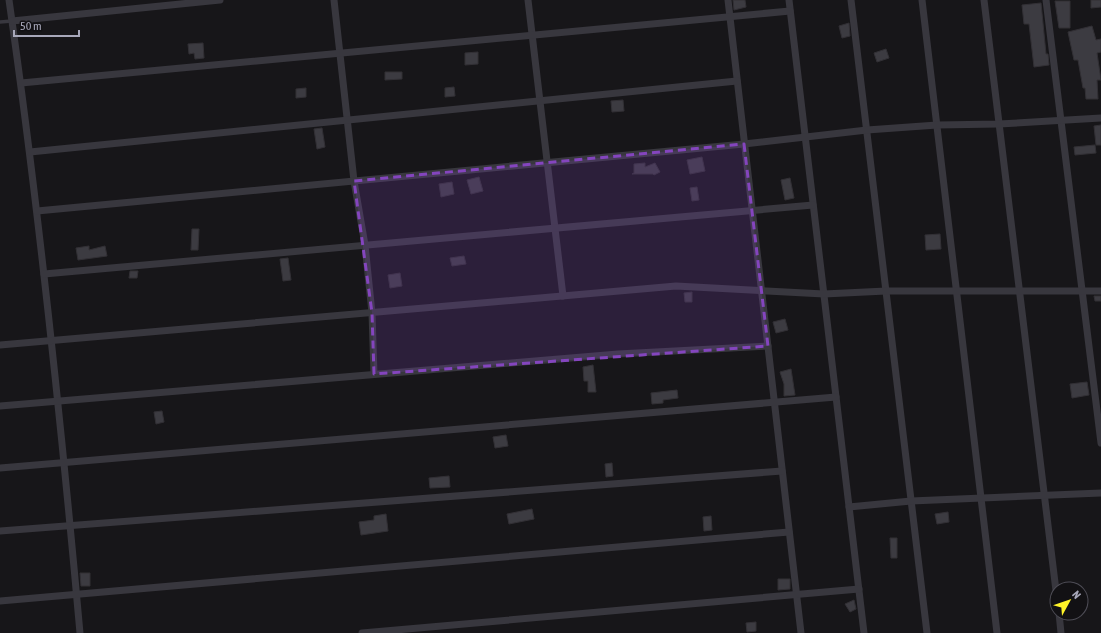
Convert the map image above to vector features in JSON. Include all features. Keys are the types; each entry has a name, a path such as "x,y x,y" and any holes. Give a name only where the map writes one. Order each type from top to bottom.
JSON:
{"street":[{"path":"9,0 37,211 65,463 80,633"},
{"path":"12,21 220,0"},
{"path":"334,0 354,181 365,245 372,312 374,374"},
{"path":"528,0 541,101 546,163 563,296"},
{"path":"728,0 801,633"},
{"path":"789,0 864,633"},
{"path":"851,0 927,633"},
{"path":"922,0 997,633"},
{"path":"984,0 1055,581"},
{"path":"1046,0 1101,443"},
{"path":"21,83 790,11"},
{"path":"30,152 737,81"},
{"path":"37,211 744,144 866,130 937,125 999,124 1101,118"},
{"path":"44,274 813,205"},
{"path":"0,345 676,286 824,294 886,291 1101,291"},
{"path":"0,406 618,354 768,346"},
{"path":"0,468 836,397"},
{"path":"0,531 782,471"},
{"path":"849,507 911,501 981,497 1101,493"},
{"path":"0,601 789,532"},
{"path":"362,633 859,589"},
{"path":"1060,621 1061,633"}],"lane":[{"path":"0,22 12,21"}],"highlighted area":[{"path":"744,144 768,346 374,374 372,313 354,181"}],"building":[{"path":"733,0 745,0 746,7 734,10"},
{"path":"1091,0 1101,0 1101,7 1091,8"},
{"path":"1055,1 1070,1 1070,28 1059,28"},
{"path":"1041,3 1046,54 1048,54 1049,65 1034,67 1029,24 1024,24 1022,5"},
{"path":"849,23 850,36 842,38 839,26"},
{"path":"1092,26 1096,40 1101,39 1101,52 1097,53 1101,80 1097,80 1098,99 1086,99 1085,88 1083,88 1078,60 1074,60 1068,32"},
{"path":"203,43 204,58 195,59 194,53 189,54 188,44"},
{"path":"886,49 889,58 877,62 874,53"},
{"path":"478,52 478,64 465,65 465,53"},
{"path":"385,72 402,72 402,79 385,80"},
{"path":"454,87 455,96 445,97 445,88"},
{"path":"306,88 306,97 296,98 296,89"},
{"path":"623,100 624,111 612,112 611,101"},
{"path":"1101,125 1101,145 1096,145 1094,126"},
{"path":"322,128 325,147 317,149 314,129"},
{"path":"1095,145 1096,153 1075,155 1074,147"},
{"path":"702,157 705,171 690,174 687,160"},
{"path":"645,163 645,167 655,163 660,172 654,175 632,174 634,173 634,164"},
{"path":"479,177 483,191 471,194 467,180"},
{"path":"790,178 794,198 785,200 781,180"},
{"path":"452,182 454,194 441,197 439,184"},
{"path":"697,187 699,200 692,201 690,188"},
{"path":"192,229 199,229 198,250 191,250"},
{"path":"940,234 941,249 926,250 925,235"},
{"path":"89,246 89,250 105,246 107,256 78,260 76,248"},
{"path":"464,256 466,264 452,266 450,258"},
{"path":"288,258 291,280 283,281 280,259"},
{"path":"130,271 138,271 137,278 129,278"},
{"path":"400,273 402,286 390,288 388,275"},
{"path":"692,292 692,302 685,302 684,293"},
{"path":"1094,296 1101,296 1101,301 1095,301"},
{"path":"785,319 788,330 776,333 773,322"},
{"path":"593,365 596,392 588,392 588,381 584,381 583,367"},
{"path":"791,369 795,395 784,396 784,384 780,372"},
{"path":"1087,382 1089,395 1072,398 1070,384"},
{"path":"677,390 678,398 663,400 663,403 652,404 651,393"},
{"path":"162,411 164,422 156,424 154,412"},
{"path":"506,435 508,446 495,448 493,437"},
{"path":"612,463 613,476 606,477 605,464"},
{"path":"449,476 450,487 430,488 429,478"},
{"path":"532,509 534,519 509,524 507,514"},
{"path":"948,512 949,522 937,524 935,514"},
{"path":"386,514 388,531 361,535 359,522 374,520 374,516"},
{"path":"711,516 712,530 704,531 703,517"},
{"path":"890,538 897,538 897,558 891,558"},
{"path":"80,573 90,573 90,586 81,586"},
{"path":"778,579 790,579 790,589 778,590"},
{"path":"854,600 856,609 850,612 845,604"},
{"path":"756,622 756,631 747,632 746,623"}]}
